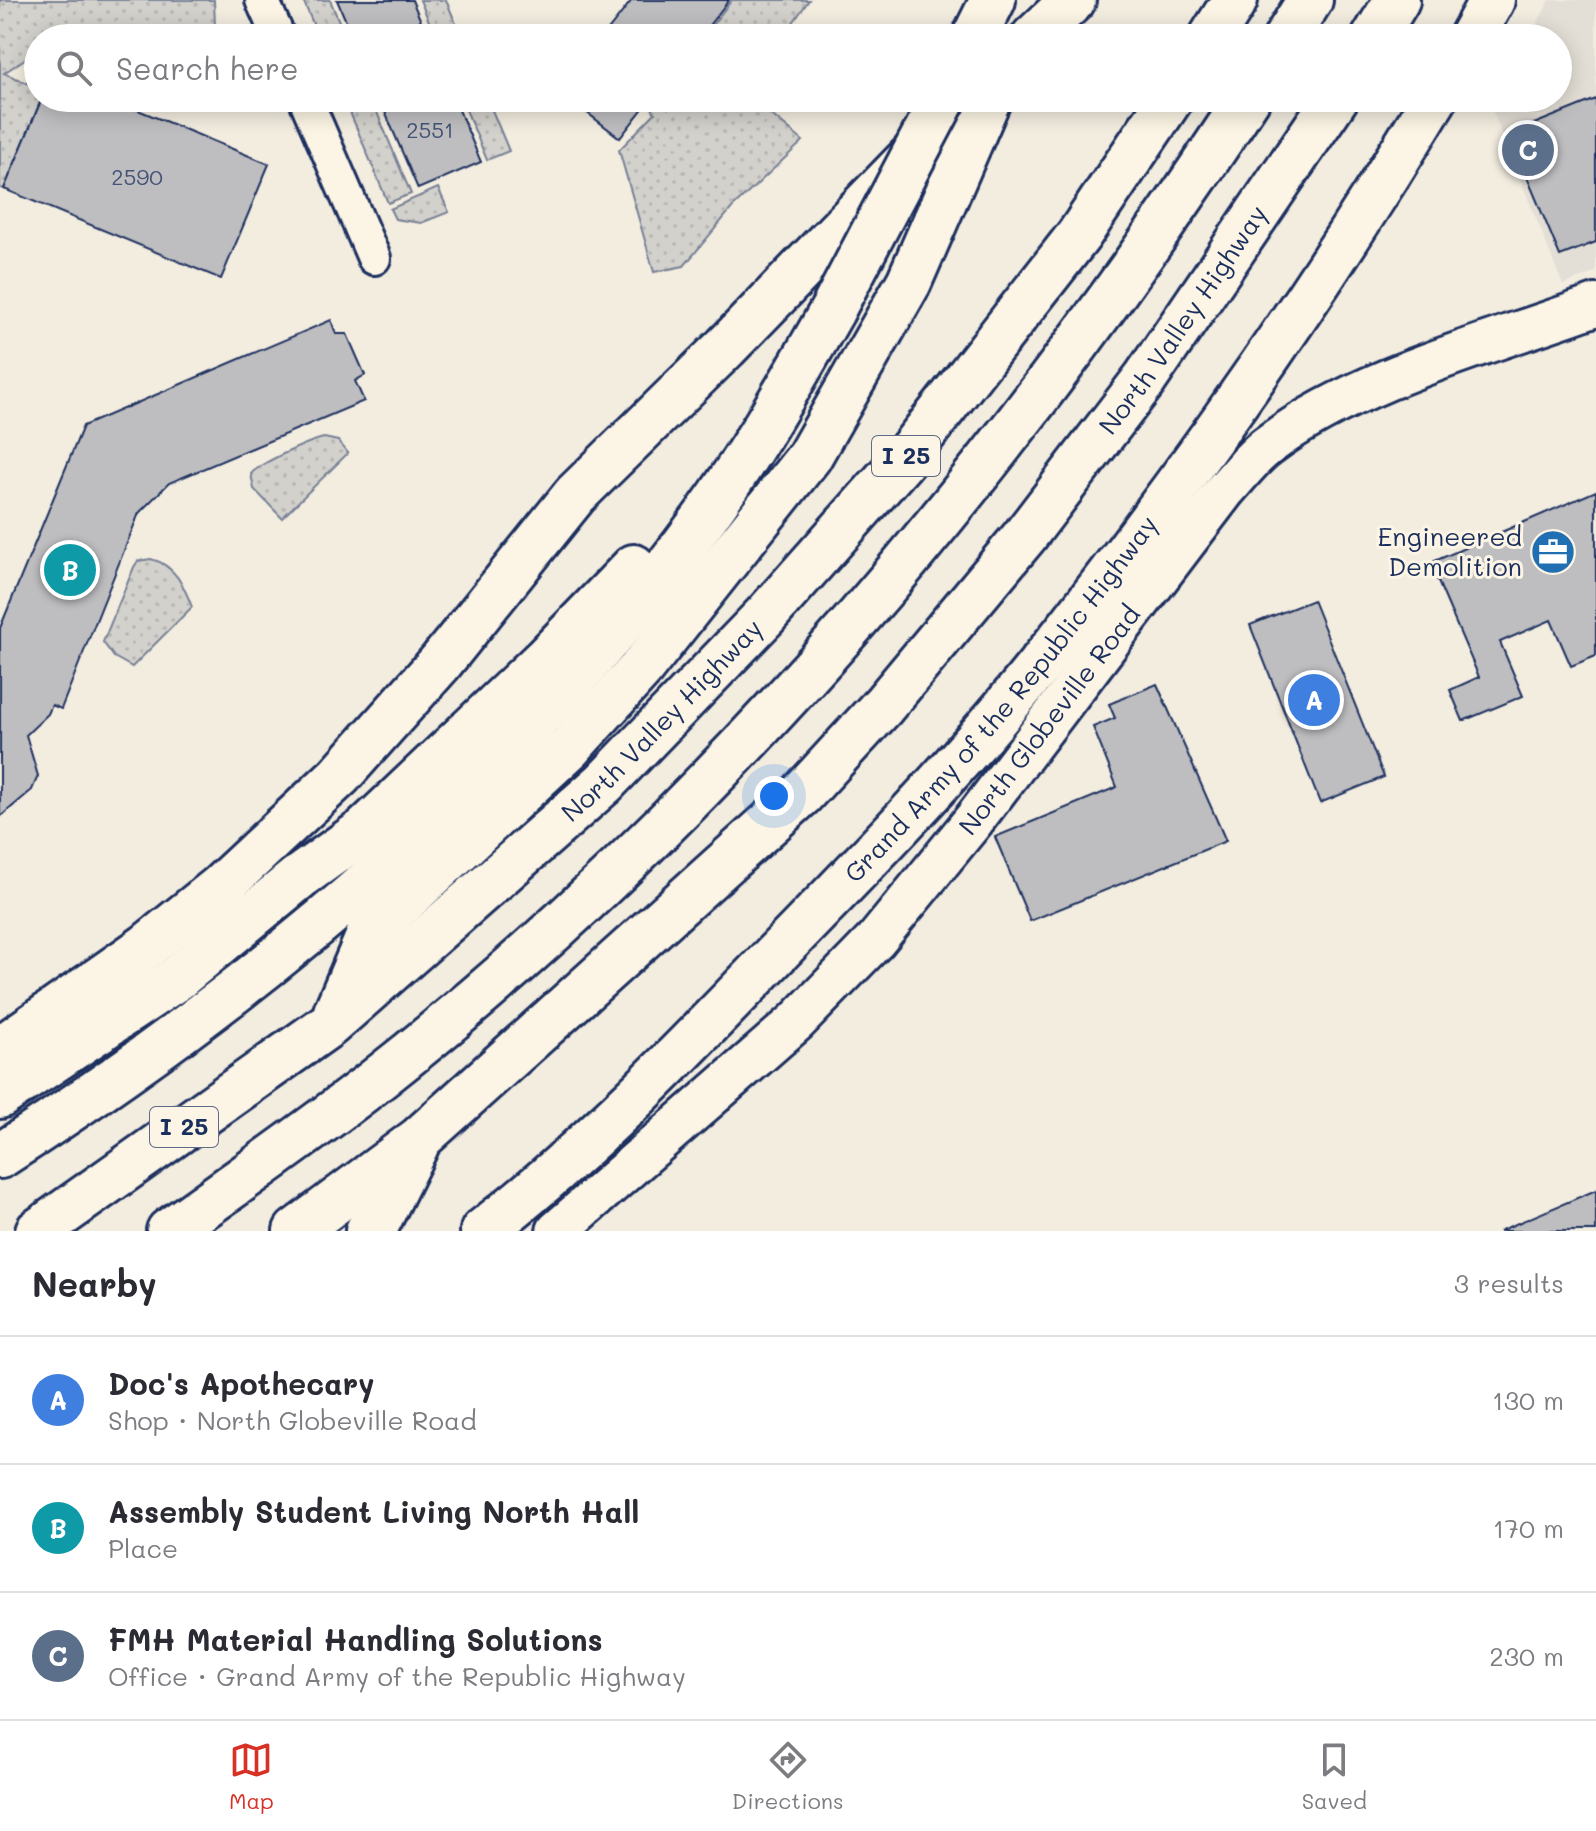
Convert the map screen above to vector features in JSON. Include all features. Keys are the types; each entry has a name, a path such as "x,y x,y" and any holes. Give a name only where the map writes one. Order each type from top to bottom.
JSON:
{"highway":[{"path":"992,23 1030,0"},
{"path":"1048,24 1073,0"},
{"path":"1220,24 1235,0"},
{"path":"1295,24 1310,0"},
{"path":"1382,24 1397,0"},
{"path":"1479,24 1492,0"},
{"path":"0,1156 132,1068 261,972 404,851 481,779 560,697 652,587 762,434 832,311 937,112"},
{"path":"0,1049 147,946 219,888 294,820 393,718 575,495 726,347 954,112"},
{"path":"330,1024 370,932 570,747 640,670 809,457 885,328 983,112"},
{"name":"North Valley Highway","path":"38,1231 330,1024 604,783 691,696 841,534 1032,298 1079,235 1162,112"},
{"path":"169,1231 375,1081 467,1005 640,847 745,742 884,587 1023,415 1127,277 1239,112"},
{"name":"North Valley Highway","path":"296,1231 418,1140 801,795 883,706 1024,537 1145,379 1326,112"},
{"name":"Grand Army of the Republic Highway","path":"483,1231 614,1116 718,1014 902,821 1036,669 1247,384 1392,169 1427,112"},
{"path":"298,878 726,347"},
{"path":"0,1096 123,1016 234,933 298,878 366,829 566,638 679,517 739,446 807,354"},
{"path":"368,1231 377,1224 418,1140"}],"street":[{"path":"262,0 273,24"},
{"path":"311,112 374,258"},
{"name":"North Globeville Road","path":"557,1231 796,1022 876,940 974,820 1225,490 1264,448 1320,410 1380,384 1596,305"}],"shaded area":[{"path":"0,0 214,0 215,24 24,24 24,59 4,73 24,82 24,112 36,112 4,189 0,188"},
{"path":"303,0 330,0 340,24 313,24"},
{"path":"420,0 446,0 456,24 430,24"},
{"path":"732,0 809,0 792,24 713,24"},
{"path":"1550,0 1596,0 1596,272 1563,285 1493,112 1572,112 1572,24 1537,24"},
{"path":"350,112 377,112 411,194 388,203"},
{"path":"467,112 493,112 509,151 487,160"},
{"path":"768,112 803,141 732,208 684,266 654,272 619,150 655,113"},
{"path":"438,188 449,212 421,223 395,219 390,209"},
{"path":"324,438 338,441 348,453 282,518 254,489 251,474 274,459"},
{"path":"151,559 172,571 182,584 192,607 132,667 114,657 103,642 134,567 138,561"}],"building":[{"path":"337,0 412,0 422,24 347,24"},
{"path":"632,0 729,0 710,24 613,24"},
{"path":"1596,99 1596,242 1560,256 1509,134 1564,112 1572,112 1572,109"},
{"path":"36,112 143,112 269,164 221,279 4,189"},
{"path":"385,112 460,112 481,162 418,189"},
{"path":"586,112 640,112 620,138"},
{"path":"331,320 336,334 347,334 365,375 355,381 364,401 169,483 139,513 61,709 52,705 48,714 26,735 38,776 32,790 0,817 0,628 83,426"},
{"path":"1596,491 1596,656 1571,666 1551,620 1500,642 1523,696 1463,721 1450,690 1479,677 1430,563"},
{"path":"1313,600 1384,777 1320,803 1250,625"},
{"path":"1157,684 1226,841 1030,921 995,837 1117,787 1093,727 1115,718 1109,704"},
{"path":"1596,1190 1596,1231 1499,1231"}],"place":[{"name":"FMH Material Handling Solutions","path":"1528,150"},
{"name":"Engineered Demolition","path":"1553,552"},
{"name":"Assembly Student Living North Hall","path":"70,570"},
{"name":"Doc's Apothecary","path":"1314,700"}]}
